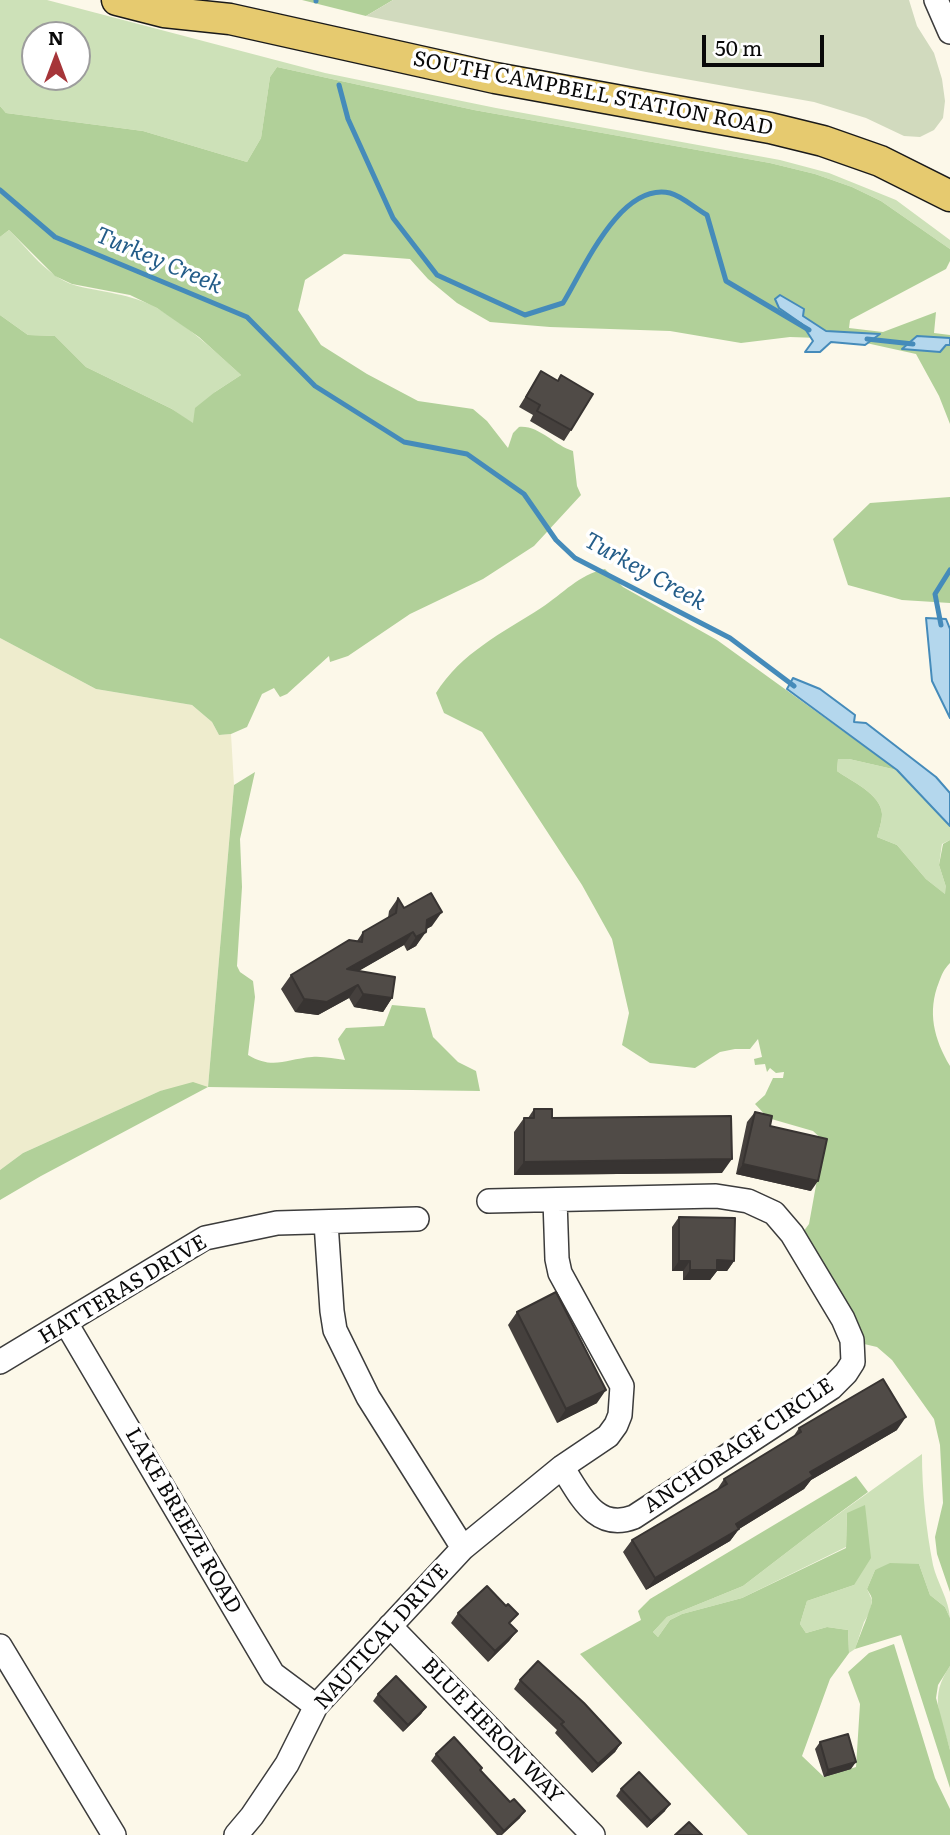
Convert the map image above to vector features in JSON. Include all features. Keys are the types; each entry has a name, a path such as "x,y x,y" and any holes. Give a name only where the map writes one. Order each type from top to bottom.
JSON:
{"main road":[{"name":"SOUTH CAMPBELL STATION ROAD","path":"117,0 164,12 230,19 495,78 769,128 823,141 880,161 949,192"},
{"name":"SOUTH CAMPBELL STATION ROAD","path":"195,0 230,19"}],"street":[{"path":"936,0 950,32"},
{"name":"ANCHORAGE CIRCLE","path":"489,1201 716,1196 732,1197 765,1207 774,1213 792,1234 850,1332 853,1362 831,1388 625,1520 607,1520 596,1514 562,1468"},
{"path":"555,1200 560,1273 622,1386 620,1415 608,1436 562,1468"},
{"name":"HATTERAS DRIVE","path":"0,1362 205,1238 277,1223 417,1219"},
{"path":"326,1223 335,1330 368,1397 463,1548"},
{"name":"LAKE BREEZE ROAD","path":"66,1323 273,1674 316,1706"},
{"name":"NAUTICAL DRIVE","path":"236,1835 287,1763 316,1706 463,1548 562,1468"},
{"name":"BLUE HERON WAY","path":"390,1626 593,1835"},
{"path":"0,1646 114,1835"}],"shaded area":[{"path":"0,638 96,689 192,705 212,722 219,735 231,734 234,785 208,1087 160,1091 23,1153 0,1170"}],"green space":[{"path":"0,0 47,0 325,73 496,108 780,160 829,173 896,200 950,240 950,249 881,201 815,174 770,163 474,110 277,67 270,77 261,138 247,162 143,131 6,113 0,106"},
{"path":"302,0 393,0 366,16"},
{"path":"393,0 909,0 917,26 934,53 942,79 945,101 943,118 934,130 920,137 904,136 866,118 814,102 646,72 366,16"},
{"path":"277,67 474,110 770,163 815,174 881,201 950,249 950,261 946,269 850,320 849,328 883,332 936,312 934,333 950,335 950,424 939,396 916,354 848,339 790,337 741,343 670,331 490,322 457,303 428,279 410,259 344,254 305,280 298,310 321,345 367,374 418,401 473,409 487,421 508,448 513,433 519,427 526,427 573,451 577,486 581,495 534,546 483,579 410,614 348,656 330,662 329,656 287,694 280,697 274,688 262,694 247,727 231,734 219,735 212,722 192,705 96,689 0,638 0,315 28,335 55,336 86,367 172,409 193,423 195,408 241,375 199,337 157,308 130,295 72,284 55,276 9,230 0,237 0,106 6,113 143,131 247,162 261,138 270,77"},
{"path":"9,230 56,276 74,285 127,296 157,308 190,331 241,375 215,392 193,424 172,409 86,367 55,336 28,335 0,315 0,237"},
{"path":"950,497 950,603 902,600 848,585 833,539 870,503"},
{"path":"605,569 623,587 717,640 897,770 838,759 837,771 877,800 882,817 877,837 897,845 926,879 945,894 946,887 939,865 943,844 950,840 950,963 943,972 935,993 933,1015 936,1035 950,1066 950,1592 937,1554 935,1537 943,1503 940,1445 934,1419 892,1360 877,1347 864,1344 858,1327 803,1232 809,1224 824,1141 813,1131 768,1118 755,1104 765,1095 773,1078 783,1078 784,1072 776,1073 770,1068 767,1072 765,1064 755,1065 754,1059 762,1057 758,1039 750,1049 720,1052 695,1068 650,1063 622,1045 629,1013 612,939 582,885 482,732 444,713 436,693 457,666 483,645 579,580"},
{"path":"838,759 897,770 950,826 950,840 942,844 939,865 946,895 926,879 897,845 877,837 882,814 877,800 837,771"},
{"path":"255,772 240,839 242,887 237,966 240,972 253,981 255,997 248,1055 272,1063 316,1057 345,1060 338,1039 346,1028 384,1026 392,1005 425,1008 433,1037 458,1062 476,1071 480,1091 208,1087 234,785"},
{"path":"193,1082 208,1087 0,1200 0,1170 23,1153 160,1091"},
{"path":"922,1454 926,1524 935,1571 950,1618 945,1607 930,1595 919,1564 875,1570 867,1589 872,1600 870,1612 855,1649 849,1653 848,1630 827,1627 806,1633 800,1624 807,1601 854,1585 847,1513 846,1547 742,1598 682,1614 670,1620 658,1637 653,1632 667,1617 743,1586"},
{"path":"856,1476 868,1492 743,1586 667,1617 653,1632 658,1637 670,1620 682,1614 742,1598 846,1548 847,1513 865,1505 871,1558 854,1585 807,1601 800,1624 806,1633 827,1627 848,1630 849,1653 830,1679 802,1756 824,1777 856,1767 860,1704 848,1672 869,1653 894,1644 935,1778 950,1809 950,1835 748,1835 580,1654 641,1620 638,1611 650,1599"},
{"path":"890,1563 919,1564 930,1595 945,1607 950,1618 950,1666 938,1685 936,1698 950,1750 950,1788 901,1635 855,1649 872,1603 867,1589 875,1570"},
{"path":"950,1666 950,1750 940,1717 938,1698 943,1677"}],"water":[{"path":"780,295 804,309 803,316 826,331 880,334 865,345 831,342 820,352 805,352 813,341 802,324 779,308 775,299"},
{"path":"917,336 950,338 950,345 946,345 940,352 902,349"},
{"path":"926,618 946,619 950,629 950,718 932,681"},
{"path":"793,678 820,689 855,715 854,722 866,723 936,777 950,793 950,826 897,770 787,689"}],"building":[{"path":"541,371 558,381 561,375 593,394 571,430 537,411 540,405 526,397"},
{"path":"431,893 442,912 427,920 426,932 416,937 413,932 347,969 395,977 392,998 363,994 358,985 327,1002 304,999 291,975 349,940 362,942 363,932 396,913 398,898 404,908"},
{"path":"534,1109 552,1109 552,1118 731,1116 732,1159 524,1162 524,1118 534,1118"},
{"path":"755,1112 772,1116 770,1126 827,1139 818,1181 743,1164"},
{"path":"679,1217 735,1218 734,1261 717,1260 717,1270 690,1270 690,1261 679,1261"},
{"path":"556,1292 606,1390 566,1409 517,1312"},
{"path":"883,1379 906,1417 810,1472 813,1476 736,1524 739,1529 655,1578 632,1540 727,1484 724,1479 801,1432 799,1428"},
{"path":"487,1586 506,1606 508,1604 518,1614 509,1623 517,1631 495,1651 458,1613"},
{"path":"538,1661 584,1703 621,1743 598,1764 561,1724 564,1722 520,1680"},
{"path":"396,1676 426,1707 408,1725 378,1694"},
{"path":"848,1734 856,1762 828,1770 820,1742"},
{"path":"454,1737 510,1802 514,1799 525,1811 504,1831 436,1754"},
{"path":"639,1772 670,1804 651,1821 621,1789"},
{"path":"689,1822 702,1835 675,1835"}],"waterway":[{"path":"339,85 348,119 393,218 437,275 525,315 563,303 593,250 620,214 635,201 652,193 670,193 707,215 726,281 809,330"},
{"name":"Turkey Creek","path":"0,190 55,237 247,317 315,386 404,442 467,454 524,494 556,540 575,558 730,638 794,686"},
{"path":"867,339 913,344"},
{"path":"941,625 935,594 950,570"}]}
